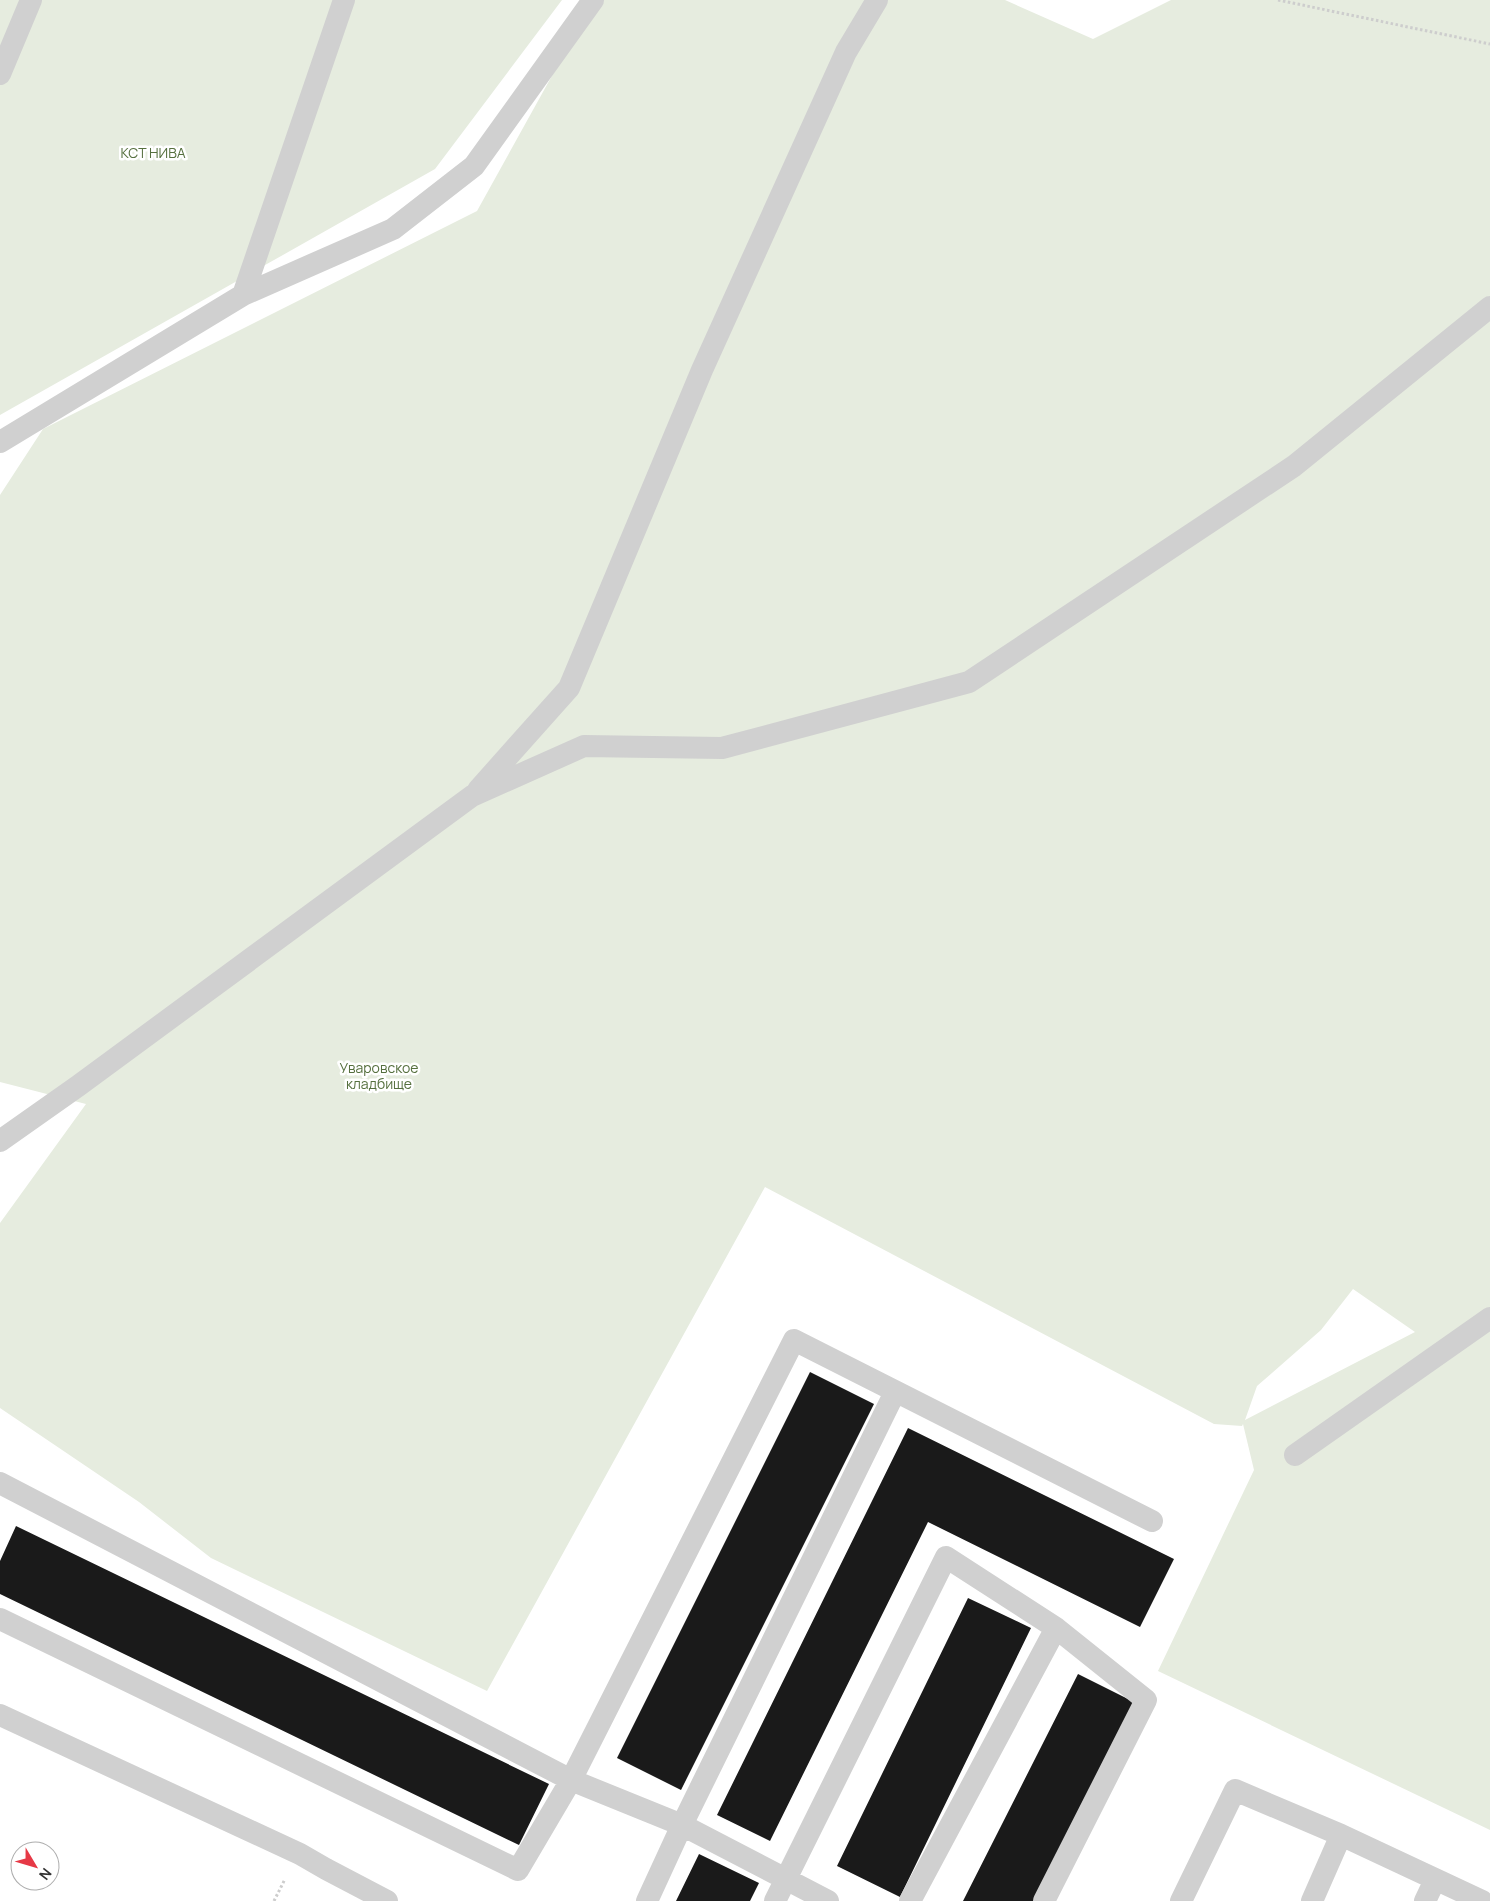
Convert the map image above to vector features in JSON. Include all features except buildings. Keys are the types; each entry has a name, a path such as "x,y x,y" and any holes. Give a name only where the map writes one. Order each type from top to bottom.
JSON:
{"lane":[{"path":"0,74 31,0"},
{"path":"243,295 344,0"},
{"path":"0,442 243,295 393,229 474,166 594,0"},
{"path":"0,1141 78,1086 472,796 570,688 702,370 846,52 878,0"},
{"path":"472,796 584,746 722,748 968,682 1294,466 1490,308"},
{"path":"1295,1455 1490,1318"},
{"path":"0,1619 518,1870 572,1780 794,1340 1152,1521"},
{"path":"647,1901 682,1825 895,1392"},
{"path":"0,1482 572,1780 682,1825 828,1901"},
{"path":"775,1901 946,1557 1056,1628 1146,1700 1044,1901"},
{"path":"910,1901 1056,1628"},
{"path":"0,1714 300,1854 326,1870 387,1901"},
{"path":"1181,1901 1235,1790 1341,1835 1482,1901"},
{"path":"1312,1901 1341,1835"},
{"path":"1425,1901 1435,1880"}],"path":[{"path":"1278,0 1490,44"}],"green space":[{"name":"КСТ НИВА","path":"0,0 562,0 435,169 0,415"},
{"name":"Уваровское кладбище","path":"594,0 1005,0 1093,39 1171,0 1490,0 1490,1830 1158,1671 1254,1470 1243,1424 1242,1426 1214,1424 765,1187 487,1691 211,1558 139,1502 0,1408 0,1223 86,1104 0,1082 0,495 43,429 477,211","holes":["1353,1289 1415,1332 1245,1420 1257,1386 1321,1330"]}]}
